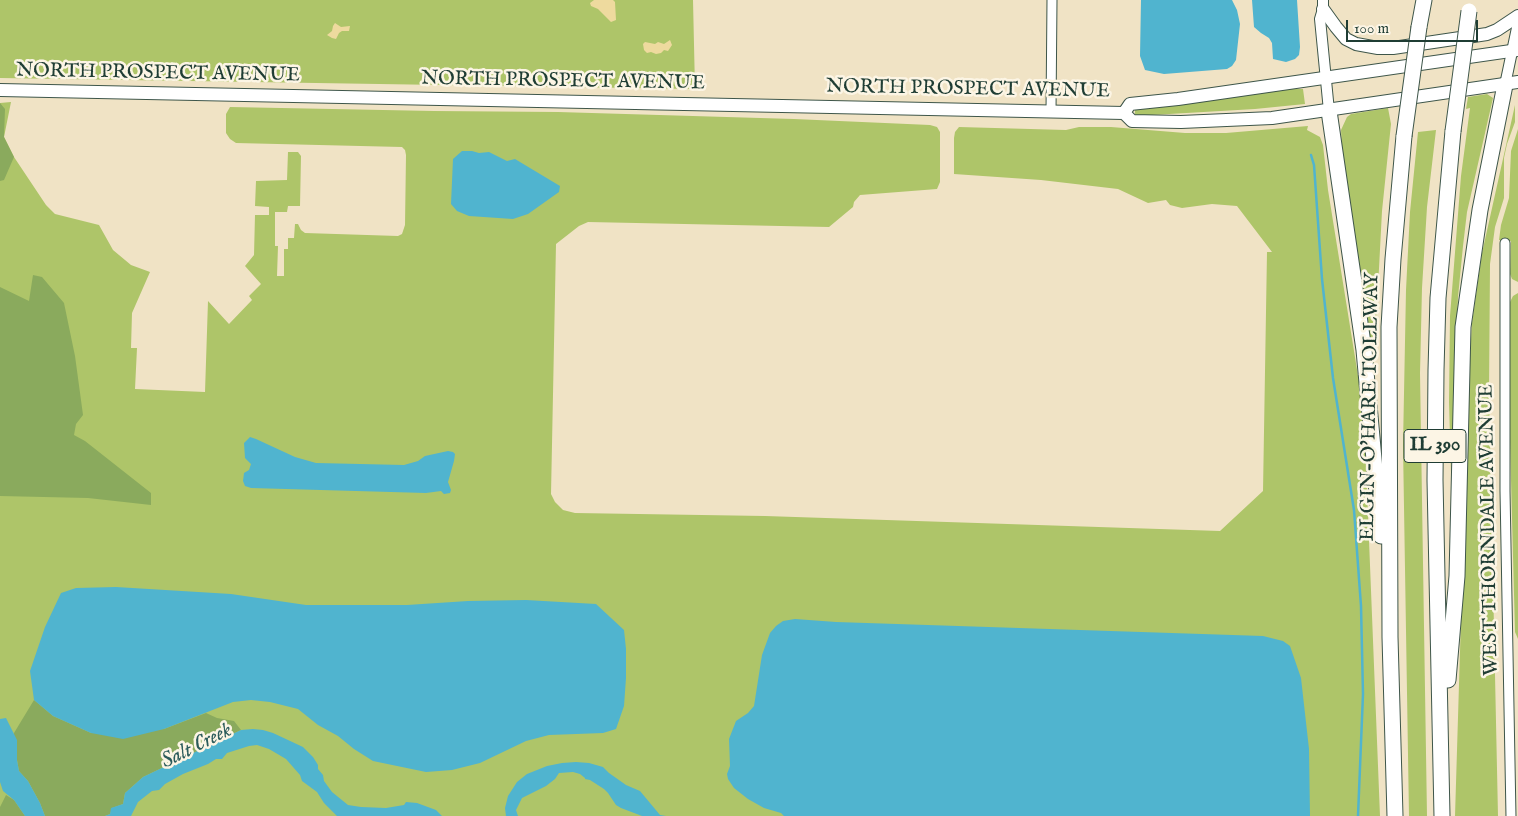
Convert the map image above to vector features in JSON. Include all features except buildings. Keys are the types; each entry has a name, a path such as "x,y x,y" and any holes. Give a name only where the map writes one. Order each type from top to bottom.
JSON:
{"highway":[{"name":"ELGIN-O'HARE TOLLWAY","path":"1395,816 1390,637 1389,327 1404,136 1424,0"},
{"name":"IL 390","path":"1442,816 1435,480 1438,298 1453,132 1470,6"},
{"path":"1441,761 1457,576 1463,327 1480,210 1512,84"},
{"path":"1329,111 1364,350 1390,637"}],"main road":[{"path":"1323,4 1336,27 1346,39 1356,44 1378,48 1393,48 1488,34 1518,16"},
{"name":"NORTH PROSPECT AVENUE","path":"1124,112 1130,104 1515,50"},
{"name":"NORTH PROSPECT AVENUE","path":"0,90 1124,112 1132,121 1181,122 1258,120 1512,84"}],"street":[{"path":"1051,112 1052,0"},
{"path":"1323,4 1320,19 1329,111"},
{"path":"1512,84 1518,22"},
{"name":"WEST THORNDALE AVENUE","path":"1505,243 1505,472 1512,816"}],"green space":[{"path":"0,0 693,0 695,89 0,78"},
{"path":"1303,89 1305,104 1135,116 1135,109"},
{"path":"1487,94 1493,98 1467,212 1458,297 1451,474 1449,402 1450,316 1461,176 1470,108 1466,109 1468,97"},
{"path":"11,102 4,137 14,157 46,205 55,214 99,225 113,250 131,265 150,272 132,313 131,348 137,348 135,389 205,392 208,301 229,324 252,300 249,296 261,284 245,266 254,255 255,215 269,215 269,207 255,206 256,181 287,180 288,152 298,152 301,156 300,206 288,206 287,212 275,212 275,246 278,246 277,276 284,276 284,249 288,249 288,238 294,238 295,224 298,224 305,233 398,236 402,234 405,225 406,155 402,147 236,143 226,133 226,114 230,107 558,112 794,119 930,125 937,127 940,132 940,182 937,189 860,195 854,202 853,207 829,227 588,222 579,226 556,244 551,494 555,502 563,510 575,513 765,516 1220,531 1263,491 1267,252 1272,252 1237,206 1212,204 1182,208 1170,205 1166,200 1148,203 1118,189 1041,180 954,174 955,132 959,127 1066,130 1079,127 1111,127 1185,133 1226,133 1308,126 1307,130 1320,137 1323,145 1328,190 1359,382 1366,465 1380,816 0,816 0,103"},
{"path":"0,103 5,109 4,137 14,157 4,180 0,181"},
{"path":"1515,105 1515,122 1504,158 1504,198 1495,227 1490,264 1489,393 1498,816 1455,816 1468,388 1472,323 1482,253"},
{"path":"1388,108 1391,124 1382,211 1374,364 1372,365 1342,151 1341,130 1347,117 1351,114"},
{"path":"1518,129 1518,282 1512,279 1510,274 1511,241 1499,240 1501,225 1509,198 1511,151"},
{"path":"1436,130 1427,207 1422,288 1420,373 1427,816 1409,816 1403,445 1406,290 1410,212 1418,132"},
{"path":"33,275 42,277 64,303 75,356 83,415 76,424 74,435 85,441 151,493 151,505 88,498 0,496 0,287 29,301"},
{"path":"1518,293 1518,639 1515,632 1509,404 1510,302 1513,296"},
{"path":"34,700 53,716 91,733 164,729 206,713 217,718 234,721 241,730 143,777 125,793 123,804 112,808 110,814 105,816 45,816 28,781 19,771 17,746 14,737 14,733"},
{"path":"6,795 14,800 25,816 0,816 0,807"}],"sand":[{"path":"594,0 613,0 615,2 616,20 611,22 598,9 591,6 590,3"},
{"path":"335,23 341,27 350,26 349,31 342,31 336,39 332,38 327,35 332,31"},
{"path":"670,40 672,45 668,51 664,50 656,54 647,53 644,50 643,44 645,42 664,44"}],"water":[{"path":"1141,0 1232,0 1237,10 1240,24 1236,60 1232,66 1227,69 1164,74 1145,70 1140,56"},
{"path":"1252,0 1297,0 1300,47 1299,55 1295,59 1286,62 1273,59 1272,43 1269,38 1254,27"},
{"path":"462,151 489,152 507,161 515,159 560,186 559,192 528,214 513,219 469,216 457,211 451,204 453,159"},
{"path":"250,437 295,457 316,463 404,465 418,461 425,456 448,451 453,452 455,454 454,461 448,482 451,490 450,493 444,494 441,491 426,493 251,488 245,486 243,481 244,473 249,470 251,464 245,458 244,443"},
{"path":"116,587 231,594 306,605 407,605 526,600 596,604 624,630 626,678 624,706 616,729 603,733 549,735 526,741 480,763 452,770 426,772 373,761 338,736 318,725 298,709 270,702 251,700 233,702 164,729 123,739 91,733 53,716 34,700 30,671 45,627 61,593 76,588"},
{"path":"795,619 836,622 1263,636 1283,641 1290,646 1301,678 1309,749 1310,816 784,816 748,799 734,788 727,774 730,766 729,739 736,721 748,713 754,706 762,655 770,633 783,621"},
{"path":"6,718 17,740 19,771 28,781 45,816 25,816 14,800 3,791 0,782 0,719"},
{"path":"253,729 273,733 303,747 313,757 323,775 324,781 332,792 348,805 386,808 404,805 406,802 417,803 436,810 442,816 337,816 324,803 317,792 302,781 300,775 286,759 269,749 257,745 227,753 222,759 216,759 183,774 165,784 159,790 152,791 138,802 131,816 105,816 110,814 111,808 123,804 125,793 143,777 241,730"},
{"path":"576,762 603,767 626,785 640,791 660,815 666,816 642,816 621,808 616,805 604,789 585,779 580,774 573,772 559,773 546,786 522,798 516,810 518,816 506,816 505,808 508,796 517,782 527,774 547,766"}],"waterway":[{"path":"1311,155 1314,165 1322,279 1333,378 1354,510 1361,606 1363,694 1358,816"}],"water label":[{"name":"Salt Creek","path":"197,747"}]}
